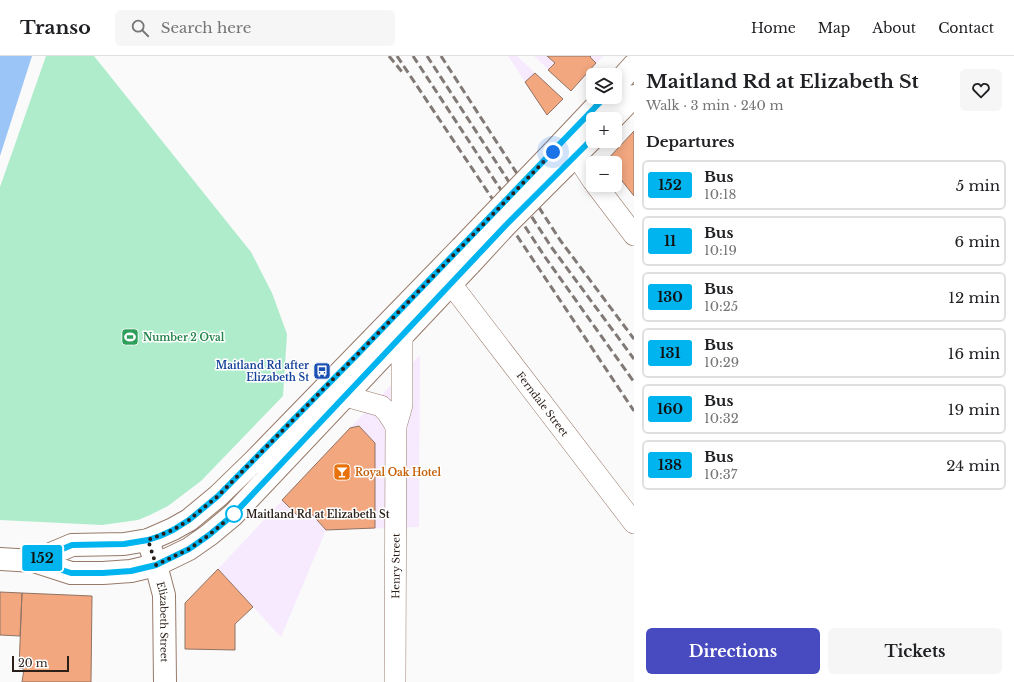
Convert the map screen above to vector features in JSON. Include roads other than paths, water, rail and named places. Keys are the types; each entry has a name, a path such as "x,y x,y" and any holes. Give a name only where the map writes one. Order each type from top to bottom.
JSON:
{"main road":[{"path":"617,112 628,97 634,65"},
{"path":"564,158 600,104"},
{"path":"34,561 72,545 124,544 148,540 173,530 189,520 218,496 357,355 466,256 564,158 586,143"},
{"path":"0,559 34,561 71,573 103,573 131,571 156,565 189,549 233,515 451,284 466,256"},
{"name":"Elizabeth Street","path":"148,540 164,595 165,682"}],"street":[{"path":"564,158 586,175"},
{"path":"601,192 634,235"},
{"name":"Ferndale Street","path":"451,284 634,523"},
{"name":"Henry Street","path":"395,682 396,426 402,405 402,335"},
{"path":"345,396 381,406 396,426"}],"water":[{"path":"0,56 32,56 0,156"}],"railway":[{"path":"389,56 403,73"},
{"path":"397,56 634,411"},
{"path":"413,56 545,257 634,382"},
{"path":"427,56 552,248 634,359"},
{"path":"441,56 560,240 634,339"}],"place":[{"name":"Number 2 Oval","path":"130,337"},
{"name":"Maitland Rd after Elizabeth St","path":"322,371"},
{"name":"Royal Oak Hotel","path":"342,472"},
{"name":"Maitland Rd at Elizabeth St","path":"234,514"}]}
